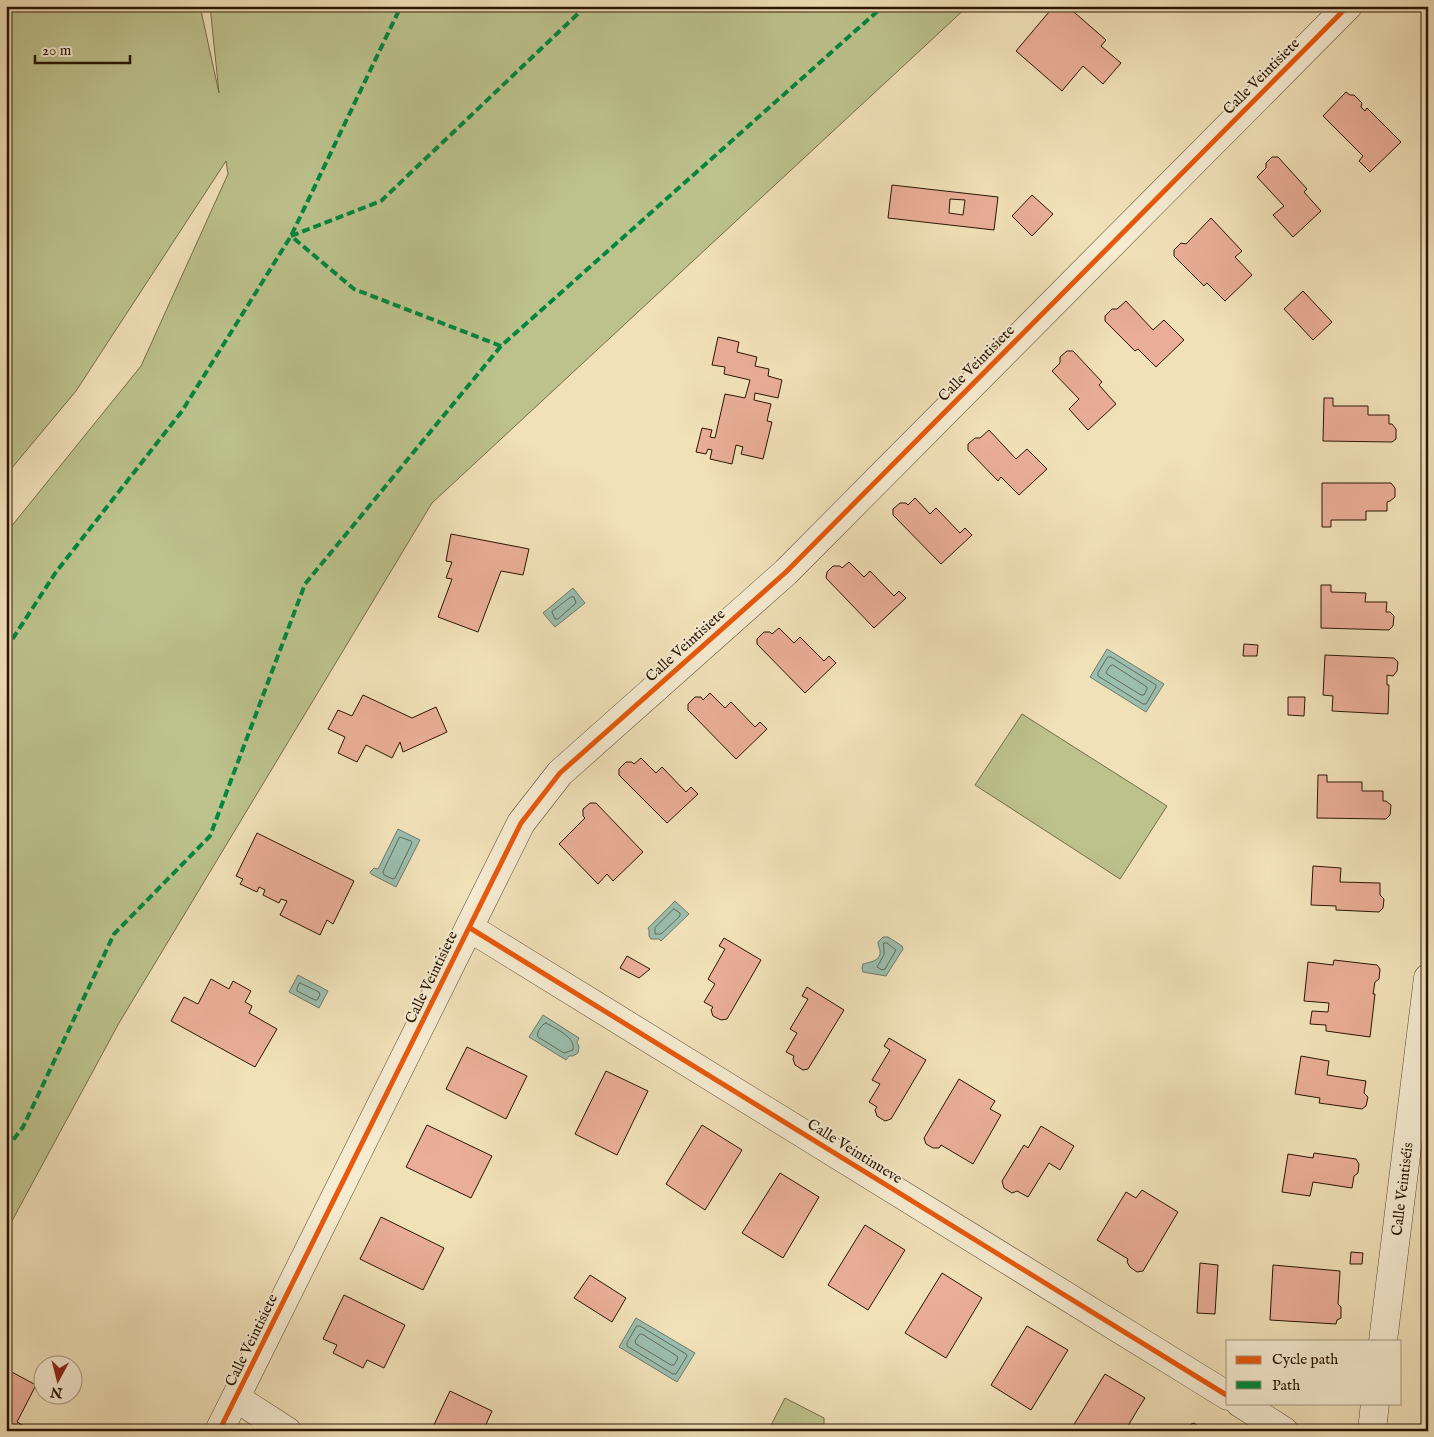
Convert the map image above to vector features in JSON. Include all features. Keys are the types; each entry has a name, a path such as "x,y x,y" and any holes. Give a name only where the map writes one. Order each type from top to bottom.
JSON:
{"street":[{"name":"Calle Veintisiete","path":"219,1431 521,823 560,773 786,572 1348,6"},
{"name":"Calle Veintinueve","path":"470,928 1226,1395"},
{"name":"Calle Veintiséis","path":"1383,1340 1428,978"},
{"path":"236,1398 288,1431"},
{"path":"1242,1404 1284,1431"},
{"path":"1372,1431 1376,1404"}],"green space":[{"path":"6,6 200,6 219,93 210,6 968,6 432,503 119,1023 6,1232 6,533 141,366 228,174 226,161 76,391 6,475"},
{"path":"1022,714 1167,806 1120,879 975,785"},
{"path":"785,1398 824,1418 824,1431 768,1431"}],"water":[{"path":"573,588 585,603 555,627 543,613"},
{"path":"1107,649 1164,684 1146,712 1090,677"},
{"path":"398,829 420,840 396,887 370,872 374,868 378,869"},
{"path":"675,901 689,914 661,941 659,939 651,939 648,928"},
{"path":"883,937 888,937 902,946 903,949 886,976 863,972 863,964 879,957 878,942"},
{"path":"298,975 328,991 319,1008 289,992"},
{"path":"543,1015 579,1038 577,1042 579,1047 578,1053 569,1056 566,1060 529,1037"},
{"path":"636,1318 695,1353 677,1382 619,1347"}],"building":[{"path":"1054,6 1067,6 1106,40 1101,46 1121,63 1103,84 1083,66 1062,91 1016,51"},
{"path":"1346,92 1354,95 1362,103 1361,107 1365,111 1367,108 1401,142 1370,172 1359,161 1363,156 1323,116"},
{"path":"1272,157 1278,157 1307,189 1304,192 1321,211 1293,237 1273,215 1284,206 1257,177 1266,168 1266,163"},
{"path":"892,185 998,197 994,230 888,218","holes":["950,199 965,200 963,215 949,213"]},
{"path":"1032,195 1053,214 1032,236 1012,216"},
{"path":"1211,218 1242,251 1235,257 1252,275 1225,301 1207,283 1204,286 1174,256 1174,250 1181,243 1186,244"},
{"path":"1303,291 1332,322 1313,340 1284,309"},
{"path":"1126,301 1153,330 1164,320 1184,340 1156,367 1138,349 1135,351 1105,321 1105,316 1112,309 1117,309"},
{"path":"718,337 739,342 737,352 757,357 755,366 769,369 768,376 782,380 778,398 755,393 754,400 771,404 767,421 772,422 763,459 741,454 743,447 736,445 732,464 710,459 712,450 708,449 706,454 696,452 702,428 712,430 710,437 715,438 725,394 745,398 750,380 724,374 725,367 712,365"},
{"path":"1067,351 1073,351 1102,382 1099,385 1116,404 1088,430 1069,409 1079,399 1052,371 1060,363 1060,357"},
{"path":"1324,398 1333,398 1333,406 1368,406 1368,415 1389,415 1389,424 1392,424 1396,429 1396,439 1392,442 1323,441"},
{"path":"989,430 1016,459 1027,449 1047,469 1019,495 1001,477 998,481 968,450 968,444 975,438 980,438"},
{"path":"1322,483 1391,483 1395,488 1395,497 1387,502 1387,511 1366,511 1366,520 1331,520 1331,527 1322,527"},
{"path":"915,498 930,514 936,508 960,533 965,528 972,535 941,564 893,515 893,509 900,503 908,505"},
{"path":"451,534 529,549 523,575 501,571 478,632 438,617 452,579 446,578 452,562 446,561"},
{"path":"849,562 864,577 870,571 894,596 899,591 906,598 874,628 826,578 827,572 833,566 840,566 842,568"},
{"path":"1321,585 1331,585 1331,592 1366,593 1365,602 1387,602 1386,612 1390,612 1394,616 1393,626 1389,630 1321,628"},
{"path":"779,628 794,643 800,637 824,661 829,656 836,663 805,693 757,644 757,639 764,632 772,634"},
{"path":"1244,644 1258,645 1257,656 1243,656"},
{"path":"1325,655 1394,658 1398,662 1397,671 1393,676 1387,675 1387,685 1389,685 1388,714 1332,711 1333,696 1323,695"},
{"path":"710,693 725,708 731,702 755,727 760,722 767,729 736,759 688,710 688,704 695,697 701,697 703,700"},
{"path":"363,695 412,718 436,707 447,732 403,752 400,742 392,758 366,745 357,762 338,753 345,737 328,729 338,710 352,716"},
{"path":"1288,697 1305,697 1304,716 1288,715"},
{"path":"641,758 656,773 662,767 686,792 691,787 698,794 667,823 619,775 619,769 626,762 634,764"},
{"path":"1318,775 1327,775 1327,782 1362,782 1362,791 1383,791 1383,801 1391,805 1390,815 1386,819 1317,818"},
{"path":"590,803 596,803 643,852 613,881 607,874 598,884 559,844 585,818 583,816 583,809"},
{"path":"257,833 354,881 333,924 327,920 320,935 280,915 287,901 281,899 279,903 263,895 265,890 259,887 257,892 240,884 243,879 236,876"},
{"path":"1313,866 1341,868 1340,882 1380,883 1380,895 1384,899 1383,908 1379,912 1336,910 1336,906 1311,905"},
{"path":"724,938 761,960 727,1019 721,1020 713,1016 711,1010 713,1007 704,1002 715,984 708,979 725,949 719,946"},
{"path":"627,956 650,969 639,978 620,968"},
{"path":"1334,960 1377,965 1380,969 1379,979 1375,982 1373,994 1375,994 1370,1037 1326,1031 1326,1025 1310,1024 1312,1011 1328,1012 1329,1003 1304,1001 1308,962 1333,965"},
{"path":"211,979 229,989 233,981 251,991 245,1002 252,1006 249,1013 277,1029 255,1067 171,1021 184,997 198,1004"},
{"path":"807,987 844,1010 808,1069 803,1070 795,1065 794,1056 786,1052 797,1033 790,1029 808,999 802,996"},
{"path":"889,1038 926,1060 891,1119 885,1121 877,1116 875,1110 877,1107 869,1102 880,1084 872,1080 890,1050 884,1046"},
{"path":"467,1047 527,1076 506,1119 446,1089"},
{"path":"1301,1056 1329,1061 1327,1075 1366,1081 1364,1093 1368,1097 1366,1106 1362,1109 1319,1103 1320,1098 1295,1094"},
{"path":"606,1071 648,1091 617,1155 575,1134"},
{"path":"959,1079 995,1101 990,1109 1001,1115 973,1164 941,1145 939,1148 933,1148 926,1144 924,1138"},
{"path":"427,1125 492,1156 471,1198 406,1167"},
{"path":"702,1125 742,1150 705,1210 666,1184"},
{"path":"1041,1126 1074,1146 1060,1170 1049,1163 1028,1197 1017,1191 1012,1193 1004,1188 1002,1181 1024,1145 1028,1148"},
{"path":"1314,1153 1356,1159 1359,1164 1358,1173 1354,1176 1352,1188 1313,1182 1310,1196 1282,1192 1288,1154 1313,1158"},
{"path":"780,1173 819,1197 783,1258 742,1233"},
{"path":"1142,1190 1178,1212 1143,1271 1137,1272 1130,1267 1127,1262 1128,1259 1097,1240 1126,1192 1136,1198"},
{"path":"381,1217 444,1248 423,1290 360,1259"},
{"path":"865,1225 905,1250 868,1310 828,1285"},
{"path":"1351,1252 1363,1253 1362,1264 1350,1264"},
{"path":"1200,1263 1218,1265 1215,1314 1197,1313"},
{"path":"1273,1265 1340,1271 1338,1304 1341,1307 1341,1318 1337,1320 1336,1324 1270,1320"},
{"path":"942,1273 982,1298 946,1358 905,1333"},
{"path":"590,1275 626,1298 612,1322 574,1298"},
{"path":"344,1295 405,1325 384,1368 367,1360 363,1368 333,1353 337,1345 323,1339"},
{"path":"1027,1326 1068,1350 1031,1410 991,1385"},
{"path":"8,1370 32,1383 32,1393 17,1422 28,1428 27,1431 6,1431 6,1373"},
{"path":"1105,1374 1145,1398 1125,1431 1070,1431"},
{"path":"450,1391 492,1411 483,1431 431,1431"},
{"path":"1426,1409 1428,1409 1428,1431 1426,1431"},
{"path":"1194,1423 1205,1431 1187,1431 1191,1424"}],"marked path":[{"path":"6,649 56,572 182,411 291,236 401,6"},
{"path":"501,346 354,289 291,236 381,201 586,6"},
{"path":"6,1149 23,1127 114,934 210,836 305,584 501,346 885,6"}],"cycle path":[{"path":"219,1431 521,823 560,773 786,572 1348,6"},
{"path":"470,928 1226,1395"}]}
